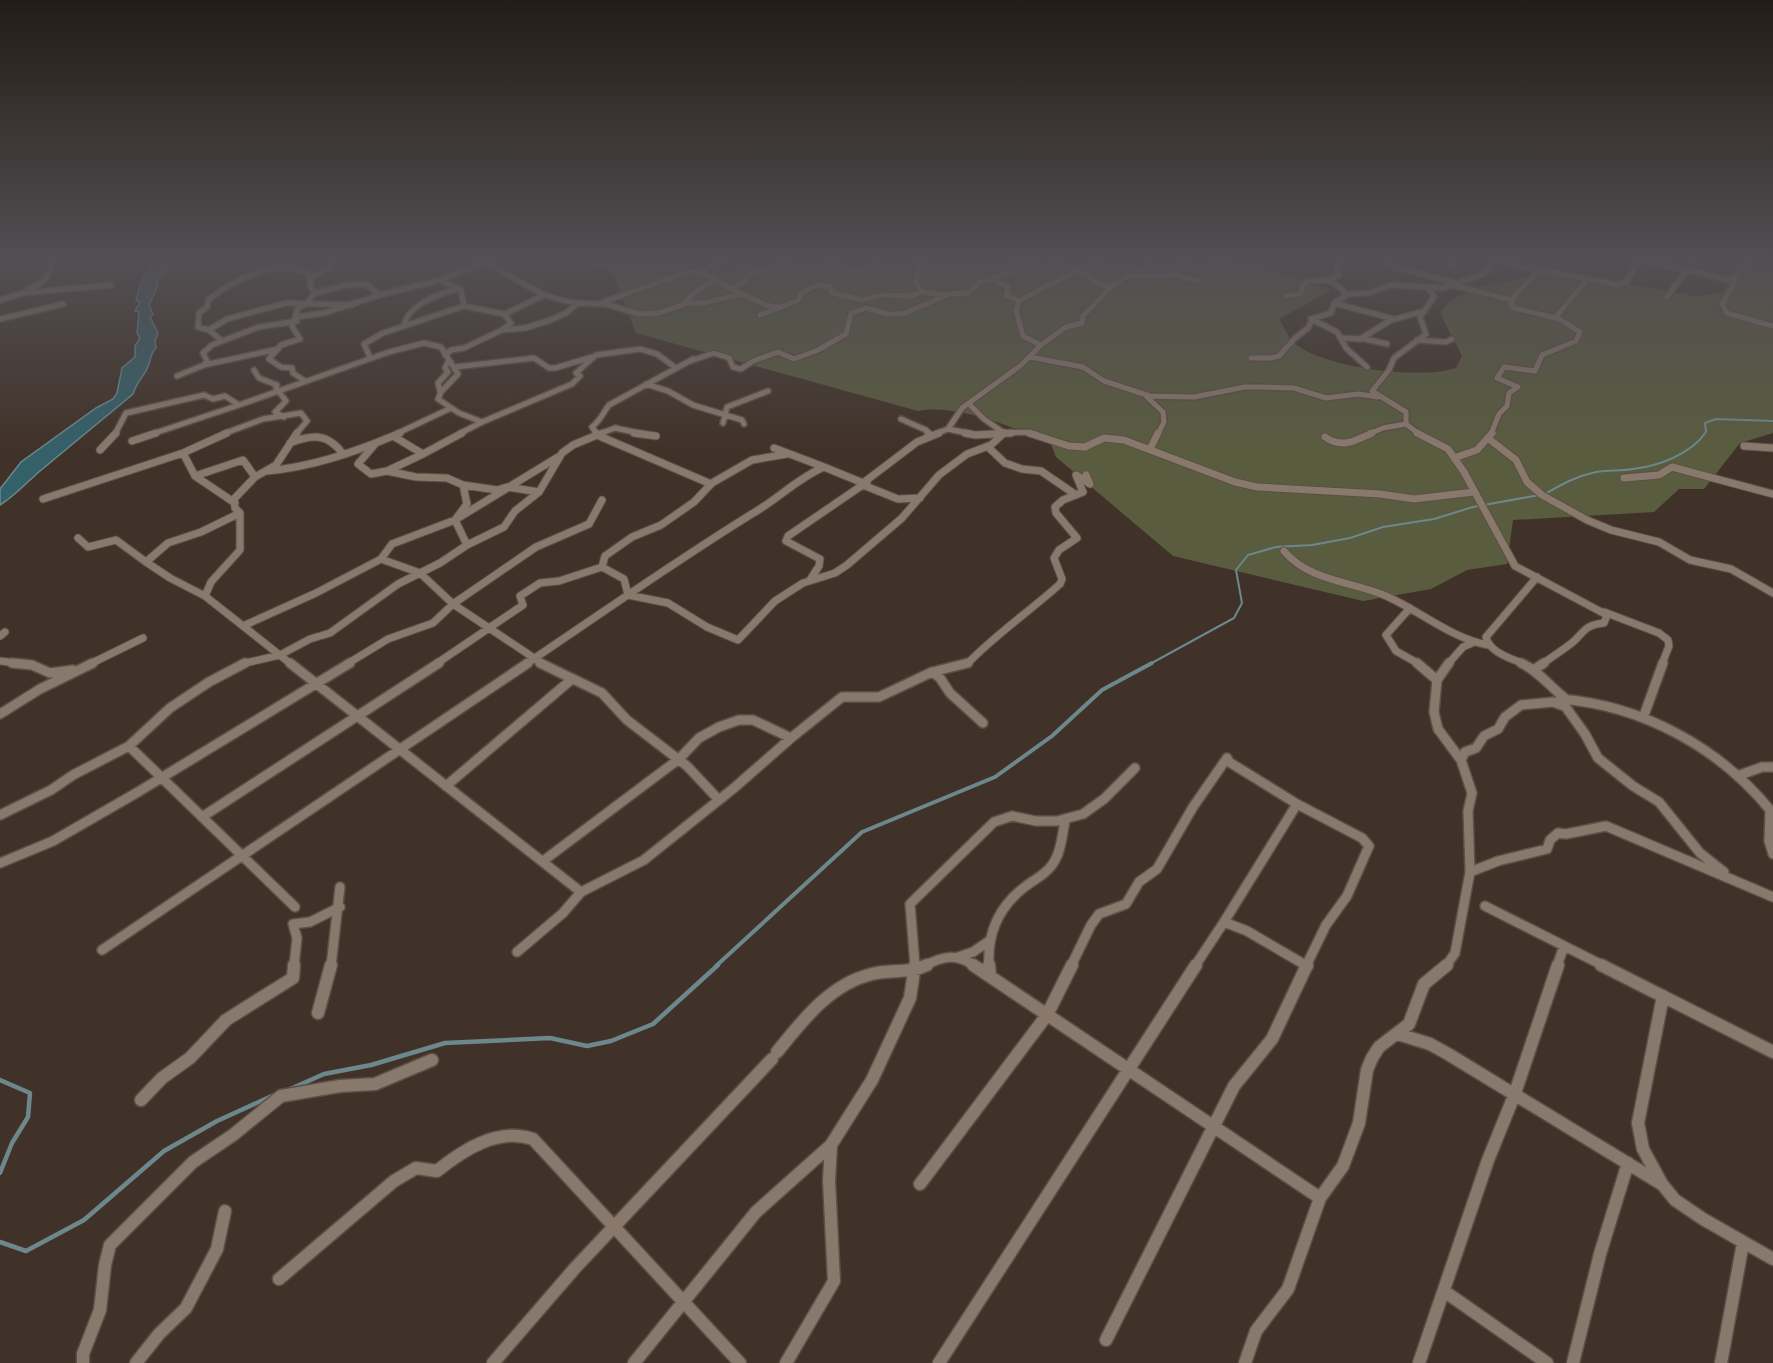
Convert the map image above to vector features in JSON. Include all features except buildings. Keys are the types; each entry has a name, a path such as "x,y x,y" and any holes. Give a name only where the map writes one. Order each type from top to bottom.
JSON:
{"street":[{"path":"198,323 198,327 209,330 222,341"},
{"path":"209,330 220,323"},
{"path":"204,365 207,361 203,353 212,345 260,327 279,323"},
{"path":"293,323 292,326 300,339 281,345 269,359 281,367 292,368 293,374 305,381"},
{"path":"370,357 364,344 383,333 414,323"},
{"path":"482,422 468,418 438,399 440,391 438,383 448,372 445,368 446,358 452,350 464,348 502,330 511,323"},
{"path":"502,330 525,328 543,323"},
{"path":"690,361 714,353 729,358 734,367 741,369 753,360 778,352 794,359 818,350 846,334 847,323"},
{"path":"1019,323 1023,336 1041,345"},
{"path":"948,429 962,408 1030,357 1041,345 1066,327 1082,323"},
{"path":"1251,358 1272,359 1280,356 1287,350 1290,342 1306,332 1311,323"},
{"path":"1317,323 1337,332 1346,348 1367,367"},
{"path":"1360,339 1372,329 1388,323"},
{"path":"1406,424 1406,412 1372,391 1389,370 1394,358 1426,334 1420,323"},
{"path":"1454,458 1469,456 1489,439 1494,421 1501,410 1507,406 1509,393 1518,387 1497,378 1504,367 1535,371 1542,355 1557,348 1571,346 1578,341 1580,332 1564,323"},
{"path":"1342,338 1387,344"},
{"path":"1416,340 1446,342 1452,339"},
{"path":"132,441 370,357 424,343 441,347 458,374 453,382 440,391"},
{"path":"177,376 204,365 278,349"},
{"path":"455,367 534,358 549,368 555,368 603,352 640,350 659,355 676,368"},
{"path":"711,484 597,435 592,427 599,422 606,409 646,384 713,350"},
{"path":"375,444 358,464 369,474 376,476 482,422 572,384 580,376 576,373 593,357"},
{"path":"1030,357 1083,367 1104,381 1142,394 1154,401 1163,412 1164,422 1150,449"},
{"path":"254,370 259,378 272,382 286,401 275,412 284,418"},
{"path":"646,384 668,391 723,419 742,420 744,424"},
{"path":"1142,394 1194,397 1245,387 1294,387 1326,398 1358,394 1381,398"},
{"path":"723,419 727,407 768,391"},
{"path":"100,450 116,434 126,413 204,395 213,399 225,396 239,405"},
{"path":"971,402 970,405 984,419 1004,433"},
{"path":"267,471 290,470 375,444 450,408"},
{"path":"44,499 183,453 263,419 284,418 301,413 307,421 288,444 279,461 255,477 246,490 234,499 235,508 240,513 240,550 212,582 205,596"},
{"path":"901,419 926,430 930,435"},
{"path":"1325,437 1333,443 1348,444 1383,428 1406,424 1422,437 1445,446 1474,492 1515,566 1607,615 1605,623 1593,624 1581,631 1575,640 1535,669"},
{"path":"243,626 316,593 381,559 392,544 455,520 558,457 573,445 615,428 639,435 656,436"},
{"path":"774,448 863,483 917,442 948,429 975,435 1025,432 1044,436 1069,446 1085,447 1104,438 1124,440 1235,482 1257,487 1380,494 1414,499 1474,492"},
{"path":"628,595 668,603 707,627 738,640 775,601 810,580 835,573 847,565 902,518 939,475 967,454 988,447 1004,433"},
{"path":"393,436 423,454"},
{"path":"288,444 309,437 328,437 337,444 343,454"},
{"path":"1489,439 1516,460 1527,482 1542,495 1587,520 1611,530 1659,542 1690,560 1731,569 1773,593"},
{"path":"810,580 819,566 820,559 786,541 788,536 863,484 917,442"},
{"path":"1744,446 1773,448"},
{"path":"988,447 1005,464 1041,471 1076,495"},
{"path":"183,453 195,476 235,502"},
{"path":"602,567 605,556 632,537 661,525 694,502 711,484 752,460 787,454"},
{"path":"0,815 51,790 73,775 129,746 170,708 209,682 243,663 280,655 310,639 330,633 398,584 504,527 515,511 539,492 558,457"},
{"path":"195,476 243,460 255,477"},
{"path":"102,950 720,531 756,511 808,473 824,467"},
{"path":"1624,478 1659,475 1672,467 1773,494"},
{"path":"387,471 416,477 447,478 463,484 497,490 507,487 539,492"},
{"path":"517,951 563,913 581,892 644,860 842,697 879,698 932,672 968,663 986,644 1024,616 1060,584 1062,579 1054,558 1059,550 1077,538 1056,513 1055,507 1063,500 1083,492 1076,475 1090,484 1086,475"},
{"path":"455,520 467,510 469,500 463,484"},
{"path":"863,484 898,499 920,498"},
{"path":"0,863 11,860 62,834 161,778 388,639 413,633 447,615 453,604 536,547 589,524 602,500"},
{"path":"146,562 168,543 201,532 240,513"},
{"path":"455,520 467,545"},
{"path":"78,538 88,547 116,540 170,578 205,596 581,892"},
{"path":"1284,551 1299,566 1328,579 1360,586 1410,608 1472,643 1488,645 1535,669 1566,703 1598,758 1633,786 1659,802 1693,845 1723,870 1725,875"},
{"path":"381,559 420,573 453,604 532,659 602,693 627,720 679,759 719,800"},
{"path":"202,817 490,629 523,605 520,596 540,583 559,581 602,567 624,579 628,595"},
{"path":"1488,645 1486,637 1537,578"},
{"path":"1410,608 1386,635 1388,643 1402,657 1421,665 1437,680"},
{"path":"1598,610 1659,633 1668,640 1669,646 1643,717"},
{"path":"0,714 40,689 143,638"},
{"path":"1245,1363 1256,1331 1292,1281 1320,1198 1343,1166 1359,1123 1367,1070 1372,1058 1379,1047 1409,1024 1424,984 1453,957 1470,872 1468,812 1472,793 1461,760 1438,729 1434,712 1437,680 1463,647 1472,643"},
{"path":"0,661 32,665 50,673 80,669"},
{"path":"932,672 940,678 950,693 983,723"},
{"path":"446,786 572,679"},
{"path":"1461,760 1465,752 1476,748 1484,736 1498,729 1505,717 1521,705 1553,702 1610,707 1643,717 1690,741 1740,775 1772,812 1773,825 1768,842 1773,854"},
{"path":"543,861 679,759 683,752 711,730 747,719 764,724 791,738"},
{"path":"129,746 295,907"},
{"path":"920,1184 1047,1014 1091,925 1099,914 1126,904 1139,882 1157,869 1193,807 1227,758 1234,766 1298,804 1362,838 1369,846 1347,896 1326,925 1272,1039 1234,1086 1106,1340"},
{"path":"1740,775 1762,767 1773,767"},
{"path":"634,1363 756,1212 831,1145 872,1080 910,998 915,970 910,904 929,882 986,827 1008,816 1039,821 1065,821 1081,817 1096,808 1135,768"},
{"path":"939,1363 1298,804"},
{"path":"990,976 987,950 992,926 1011,899 1042,875 1054,862 1065,821"},
{"path":"1470,872 1500,858 1532,854 1547,849 1550,840 1558,833 1566,834 1606,826 1773,897"},
{"path":"318,1013 332,968 340,908 340,887"},
{"path":"1485,906 1773,1052"},
{"path":"141,1100 162,1078 190,1058 226,1020 293,978 297,938 293,924 310,922 340,908"},
{"path":"1224,922 1247,931 1306,966"},
{"path":"493,1363 801,1023 834,992 874,973 915,970 941,956 957,957 980,948 989,941"},
{"path":"1419,1363 1488,1160 1514,1096 1564,946"},
{"path":"957,957 990,976 1320,1198"},
{"path":"1663,996 1638,1123 1643,1149 1662,1184 1676,1200 1743,1243 1773,1259"},
{"path":"1398,1034 1430,1044 1662,1184"},
{"path":"83,1363 83,1354 100,1310 105,1265 110,1245 193,1162 233,1135 281,1096 340,1086 375,1084 432,1060"},
{"path":"279,1279 394,1181 416,1168 437,1171 453,1158 498,1137 515,1134 532,1139 740,1363"},
{"path":"786,1363 834,1281 829,1181 831,1145"},
{"path":"1573,1363 1600,1254 1628,1163"},
{"path":"136,1363 159,1334 186,1308 217,1249 225,1211"},
{"path":"1721,1363 1743,1243"},
{"path":"1444,1291 1547,1363"}],"green space":[{"path":"632,323 1281,323 1294,343 1308,352 1327,359 1373,369 1420,373 1456,368 1462,356 1445,323 1773,323 1773,433 1740,443 1704,489 1679,489 1654,512 1513,520 1507,564 1467,570 1431,589 1363,601 1173,556 1056,457 1051,444 1003,424 951,411 934,409 918,411 636,333"}],"water":[{"path":"138,323 153,323 158,333 155,341 156,348 152,353 148,368 133,394 0,505 0,489 21,462 96,408 113,399 117,393 122,368 135,357 135,346 140,338 137,333"}],"waterway":[{"path":"1545,494 1589,474 1628,470 1674,458 1700,440 1706,432 1705,423 1716,419 1773,421"},
{"path":"1150,664 1234,618 1242,603 1236,570 1248,555 1276,547 1312,545 1350,538 1383,527 1434,519 1473,507 1539,495"},
{"path":"716,966 862,832 995,777 1052,736 1102,690 1152,663"},
{"path":"288,1090 324,1074 371,1065 445,1043 550,1038 587,1046 611,1041 653,1024 718,965"},
{"path":"0,1080 30,1093 28,1117 12,1143 0,1173"},
{"path":"0,1242 26,1251 84,1220 164,1151 217,1121 274,1095"}]}
